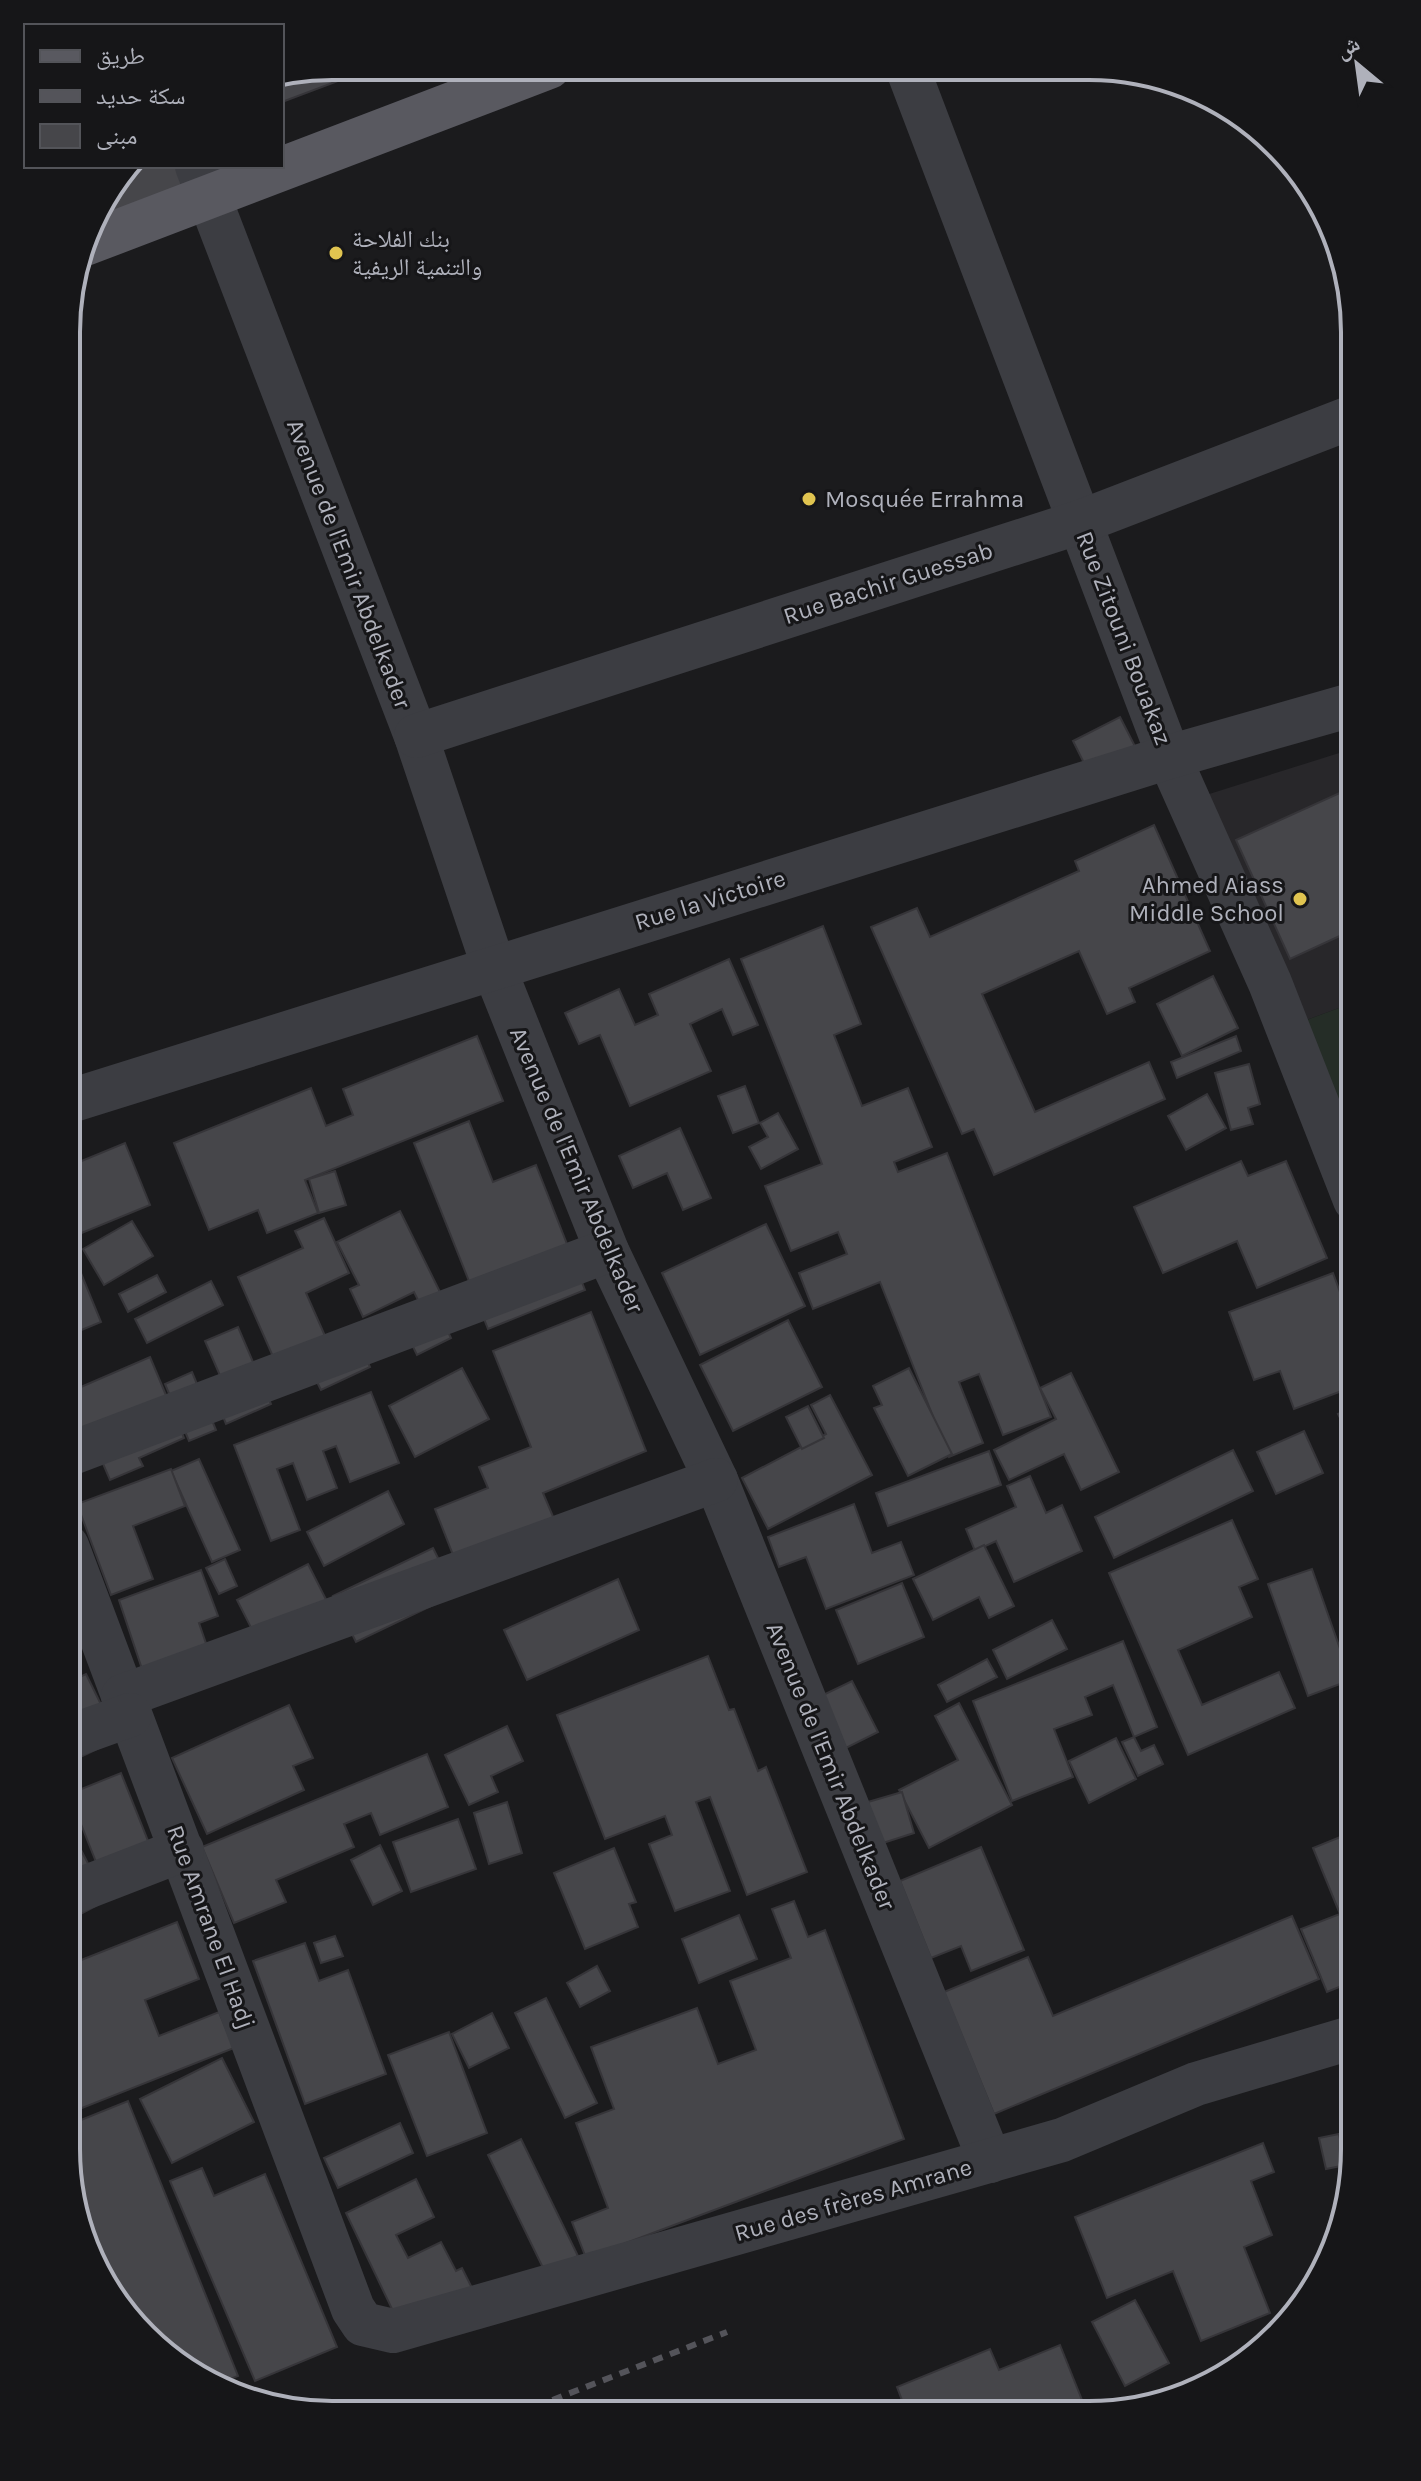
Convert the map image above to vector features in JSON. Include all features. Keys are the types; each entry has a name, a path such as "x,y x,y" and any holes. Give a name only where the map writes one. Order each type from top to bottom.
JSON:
{"main road":[{"path":"284,154 505,81"},
{"path":"99,237 202,181 241,168"}],"street":[{"name":"Rue Zitouni Bouakaz","path":"912,80 1169,757 1270,983 1341,1163"},
{"name":"Avenue de l'Emir Abdelkader","path":"202,181 416,736 494,968 607,1251 716,1480 990,2161"},
{"name":"Rue Bachir Guessab","path":"416,736 1080,522 1341,421"},
{"name":"Rue la Victoire","path":"80,1098 1169,757 1341,708"},
{"path":"80,1450 607,1251"},
{"path":"80,1731 127,1706 716,1480"},
{"name":"Rue Amrane El Hadj","path":"80,1581 353,2309"},
{"path":"80,1890 182,1850"},
{"name":"Rue des frères Amrane","path":"353,2309 363,2324 393,2331 1062,2140 1196,2084 1340,2041"}],"shaded area":[{"name":"Ahmed Aiass Middle School","path":"1341,752 1341,1007 1296,1024 1203,796"},
{"path":"1341,1007 1341,1137 1296,1024"}],"building":[{"path":"338,81 284,101 284,85"},
{"path":"142,168 182,168 191,186 106,229 106,221"},
{"path":"1120,717 1144,764 1097,789 1073,741"},
{"path":"1341,792 1341,936 1290,959 1236,840"},
{"path":"1154,825 1210,951 1129,988 1135,1002 1107,1014 1079,951 982,994 1035,1112 1149,1062 1165,1099 994,1175 974,1129 962,1134 871,927 917,908 930,937 1079,871 1075,861"},
{"path":"823,926 861,1024 834,1035 862,1106 908,1088 932,1147 894,1162 898,1172 947,1153 1051,1417 1003,1435 979,1374 959,1382 983,1443 949,1457 880,1282 813,1309 799,1273 847,1254 838,1232 791,1251 765,1186 822,1164 741,959"},
{"path":"729,959 758,1025 733,1035 722,1009 690,1024 711,1071 630,1106 600,1035 579,1044 565,1013 619,989 635,1025 658,1015 649,994"},
{"path":"1213,976 1238,1028 1182,1056 1157,1004"},
{"path":"477,1036 503,1101 305,1180 318,1213 267,1233 258,1210 209,1230 174,1143 311,1088 326,1126 353,1115 343,1089"},
{"path":"1236,1036 1241,1051 1177,1078 1171,1062"},
{"path":"1249,1064 1260,1104 1248,1108 1253,1124 1231,1130 1215,1073"},
{"path":"745,1086 759,1123 733,1133 718,1096"},
{"path":"1207,1094 1226,1128 1186,1150 1168,1116"},
{"path":"778,1113 798,1149 761,1169 749,1147 768,1137 760,1123"},
{"path":"469,1121 493,1182 536,1165 585,1290 488,1329 414,1143"},
{"path":"680,1128 711,1198 683,1210 667,1173 633,1188 619,1156"},
{"path":"125,1143 150,1205 80,1234 80,1162"},
{"path":"1241,1161 1248,1176 1286,1161 1327,1258 1257,1288 1237,1241 1163,1273 1134,1207"},
{"path":"335,1171 346,1205 319,1213 309,1179"},
{"path":"400,1211 441,1294 420,1304 414,1292 363,1317 350,1289 359,1285 337,1242"},
{"path":"324,1218 349,1273 306,1293 329,1345 355,1333 370,1367 321,1390 317,1382 289,1393 238,1277 303,1248 295,1231"},
{"path":"132,1221 153,1256 104,1285 83,1249"},
{"path":"766,1224 805,1306 700,1355 662,1273"},
{"path":"80,1271 101,1322 80,1331"},
{"path":"1333,1273 1340,1293 1340,1391 1294,1409 1280,1371 1254,1380 1229,1312"},
{"path":"157,1275 166,1292 128,1312 119,1294"},
{"path":"211,1281 223,1305 147,1343 135,1319"},
{"path":"434,1303 451,1338 417,1355 400,1320"},
{"path":"591,1312 646,1451 543,1493 557,1526 466,1588 435,1509 488,1488 479,1467 531,1447 493,1351"},
{"path":"788,1320 822,1387 733,1431 700,1365"},
{"path":"238,1327 271,1404 226,1424 213,1392 225,1387 205,1341"},
{"path":"150,1357 184,1438 139,1458 143,1466 110,1480 95,1445 80,1452 80,1387"},
{"path":"462,1368 489,1419 415,1457 389,1406"},
{"path":"909,1368 952,1454 908,1476 874,1408 882,1405 873,1386"},
{"path":"192,1372 216,1430 189,1441 165,1384"},
{"path":"1071,1373 1119,1472 1081,1490 1064,1454 1009,1480 994,1450 1056,1419 1040,1388"},
{"path":"371,1392 399,1463 350,1482 336,1446 323,1451 337,1488 307,1500 293,1463 277,1469 300,1530 271,1541 234,1445"},
{"path":"830,1395 872,1475 768,1529 742,1478 826,1434 811,1405"},
{"path":"808,1406 824,1438 802,1449 786,1417"},
{"path":"1304,1431 1323,1473 1276,1494 1257,1452"},
{"path":"1233,1450 1253,1491 1114,1558 1095,1517"},
{"path":"989,1451 1001,1485 888,1526 876,1493"},
{"path":"199,1459 240,1550 212,1562 171,1471"},
{"path":"171,1469 185,1506 133,1526 153,1579 111,1595 80,1512 80,1503"},
{"path":"1030,1476 1046,1513 1062,1505 1082,1551 1014,1582 996,1541 975,1551 966,1529 1016,1507 1007,1486"},
{"path":"388,1491 404,1524 324,1566 307,1532"},
{"path":"854,1504 872,1553 901,1542 914,1575 826,1609 806,1557 779,1567 768,1537"},
{"path":"1232,1520 1258,1579 1239,1587 1252,1617 1178,1650 1202,1705 1279,1672 1295,1708 1188,1755 1109,1573"},
{"path":"984,1545 1014,1606 989,1618 979,1597 933,1620 913,1579"},
{"path":"433,1548 456,1594 356,1642 333,1596"},
{"path":"225,1559 237,1586 219,1594 206,1568"},
{"path":"308,1564 339,1625 268,1661 237,1600"},
{"path":"1312,1569 1340,1649 1340,1684 1308,1696 1268,1584"},
{"path":"201,1570 218,1616 199,1623 210,1655 145,1678 119,1600"},
{"path":"618,1579 639,1630 527,1680 504,1630"},
{"path":"902,1583 924,1637 858,1664 836,1610"},
{"path":"1052,1620 1067,1649 1007,1679 993,1650"},
{"path":"1123,1641 1157,1727 1134,1737 1113,1685 1085,1697 1092,1715 1054,1729 1073,1777 1012,1801 973,1701"},
{"path":"708,1656 729,1710 734,1709 758,1771 766,1767 807,1872 747,1895 710,1797 696,1802 730,1891 675,1911 649,1844 672,1835 665,1816 605,1839 557,1715"},
{"path":"987,1659 997,1677 947,1702 938,1685"},
{"path":"86,1674 118,1739 80,1757 80,1677"},
{"path":"852,1681 878,1732 846,1748 819,1697"},
{"path":"959,1703 1012,1805 929,1848 899,1790 958,1760 935,1716"},
{"path":"289,1705 313,1758 293,1766 304,1790 207,1834 172,1758"},
{"path":"507,1726 523,1761 491,1776 498,1792 469,1805 445,1755"},
{"path":"1134,1737 1141,1751 1154,1745 1163,1764 1138,1776 1122,1742"},
{"path":"1116,1738 1136,1779 1089,1803 1069,1761"},
{"path":"427,1754 448,1807 380,1835 371,1813 344,1824 354,1847 276,1880 286,1902 234,1923 202,1847"},
{"path":"121,1773 158,1866 106,1887 80,1822 80,1790"},
{"path":"902,1792 914,1833 880,1844 868,1802"},
{"path":"507,1802 522,1853 489,1864 474,1813"},
{"path":"458,1819 476,1869 411,1892 393,1842"},
{"path":"1340,1837 1340,1987 1327,1992 1301,1929 1340,1914 1313,1848"},
{"path":"380,1845 402,1891 373,1905 351,1860"},
{"path":"981,1847 1024,1950 971,1971 961,1946 931,1958 900,1881"},
{"path":"80,1848 107,1900 80,1914"},
{"path":"614,1848 636,1902 629,1904 638,1927 585,1949 554,1873"},
{"path":"794,1901 808,1937 825,1930 904,2139 586,2258 572,2222 608,2208 576,2123 614,2109 591,2047 697,2008 718,2064 756,2050 730,1981 791,1958 772,1909"},
{"path":"739,1915 757,1959 699,1983 682,1939"},
{"path":"1292,1916 1319,1979 994,2114 944,1992 1028,1957 1053,2016"},
{"path":"177,1922 199,1979 145,2000 159,2036 219,2012 234,2048 80,2109 80,1960"},
{"path":"335,1936 343,1956 321,1963 314,1943"},
{"path":"305,1943 319,1981 348,1970 386,2074 305,2104 253,1961"},
{"path":"597,1966 610,1991 580,2007 567,1983"},
{"path":"546,1998 597,2103 565,2118 515,2013"},
{"path":"492,2013 509,2048 469,2068 452,2034"},
{"path":"449,2032 487,2133 427,2156 388,2055"},
{"path":"222,2058 254,2122 172,2163 140,2099"},
{"path":"128,2101 238,2376 230,2379 179,2349 143,2315 123,2289 93,2230 81,2165 80,2120"},
{"path":"400,2123 413,2153 338,2188 324,2158"},
{"path":"1339,2134 1340,2166 1326,2169 1319,2138"},
{"path":"521,2139 578,2256 545,2272 488,2155"},
{"path":"1263,2143 1274,2172 1251,2181 1272,2235 1244,2247 1270,2313 1201,2341 1173,2271 1107,2298 1075,2217"},
{"path":"202,2168 214,2196 265,2174 337,2347 255,2381 170,2181"},
{"path":"416,2179 434,2217 396,2235 408,2258 441,2242 456,2271 462,2268 477,2298 404,2334 346,2213"},
{"path":"1135,2300 1169,2363 1125,2386 1092,2322"},
{"path":"1060,2345 1082,2401 902,2401 897,2387 990,2349 999,2370"}],"railway":[{"path":"550,2401 727,2332"}],"place":[{"name":"بنك الفلاحة والتنمية الريفية","path":"336,253"},
{"name":"Mosquée Errahma","path":"809,499"},
{"name":"Ahmed Aiass Middle School","path":"1300,899"}]}
